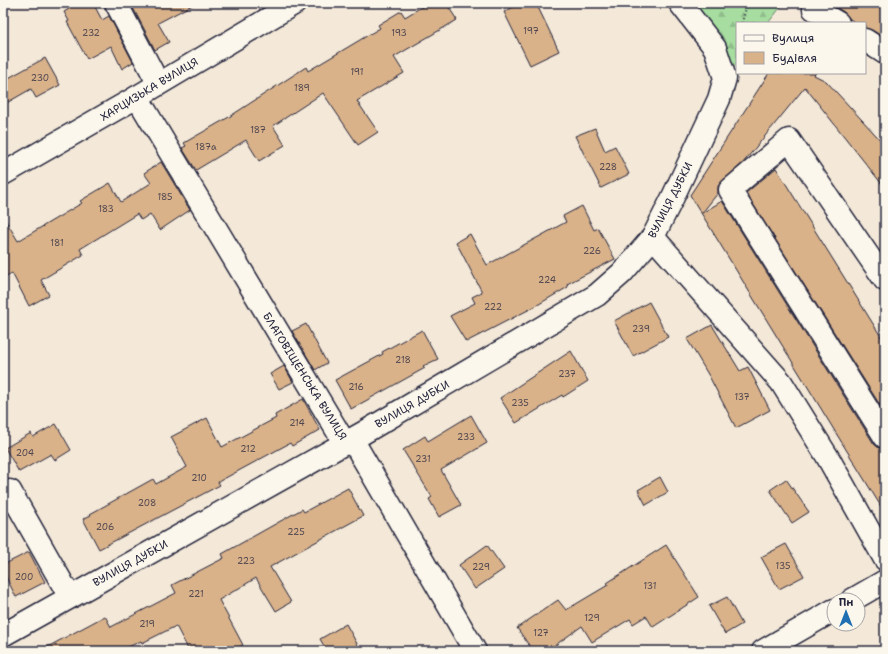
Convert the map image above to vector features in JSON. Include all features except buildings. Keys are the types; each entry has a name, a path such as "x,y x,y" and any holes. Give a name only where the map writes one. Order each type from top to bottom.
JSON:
{"street":[{"path":"116,3 158,83"},
{"name":"ХАРЦИЗЬКА ВУЛИЦЯ","path":"3,174 295,3"},
{"name":"ВУЛИЦЯ ДУБКИ","path":"3,635 344,442 597,295 622,273 652,237 672,199 719,98 725,78 714,48 680,3"},
{"path":"815,3 814,9 836,22"},
{"path":"866,41 885,53"},
{"name":"БЛАГОВІЩЕНСЬКА ВУЛИЦЯ","path":"136,97 344,442 356,446 475,651"},
{"path":"885,280 789,140 730,190 885,437"},
{"path":"652,237 781,382 828,456 885,559"},
{"path":"10,490 70,597"},
{"path":"866,592 885,581"},
{"path":"763,651 826,615"}],"path":[{"path":"742,22 747,3"}],"green space":[{"path":"680,3 784,3 769,22 736,22 736,64 725,78"}]}
